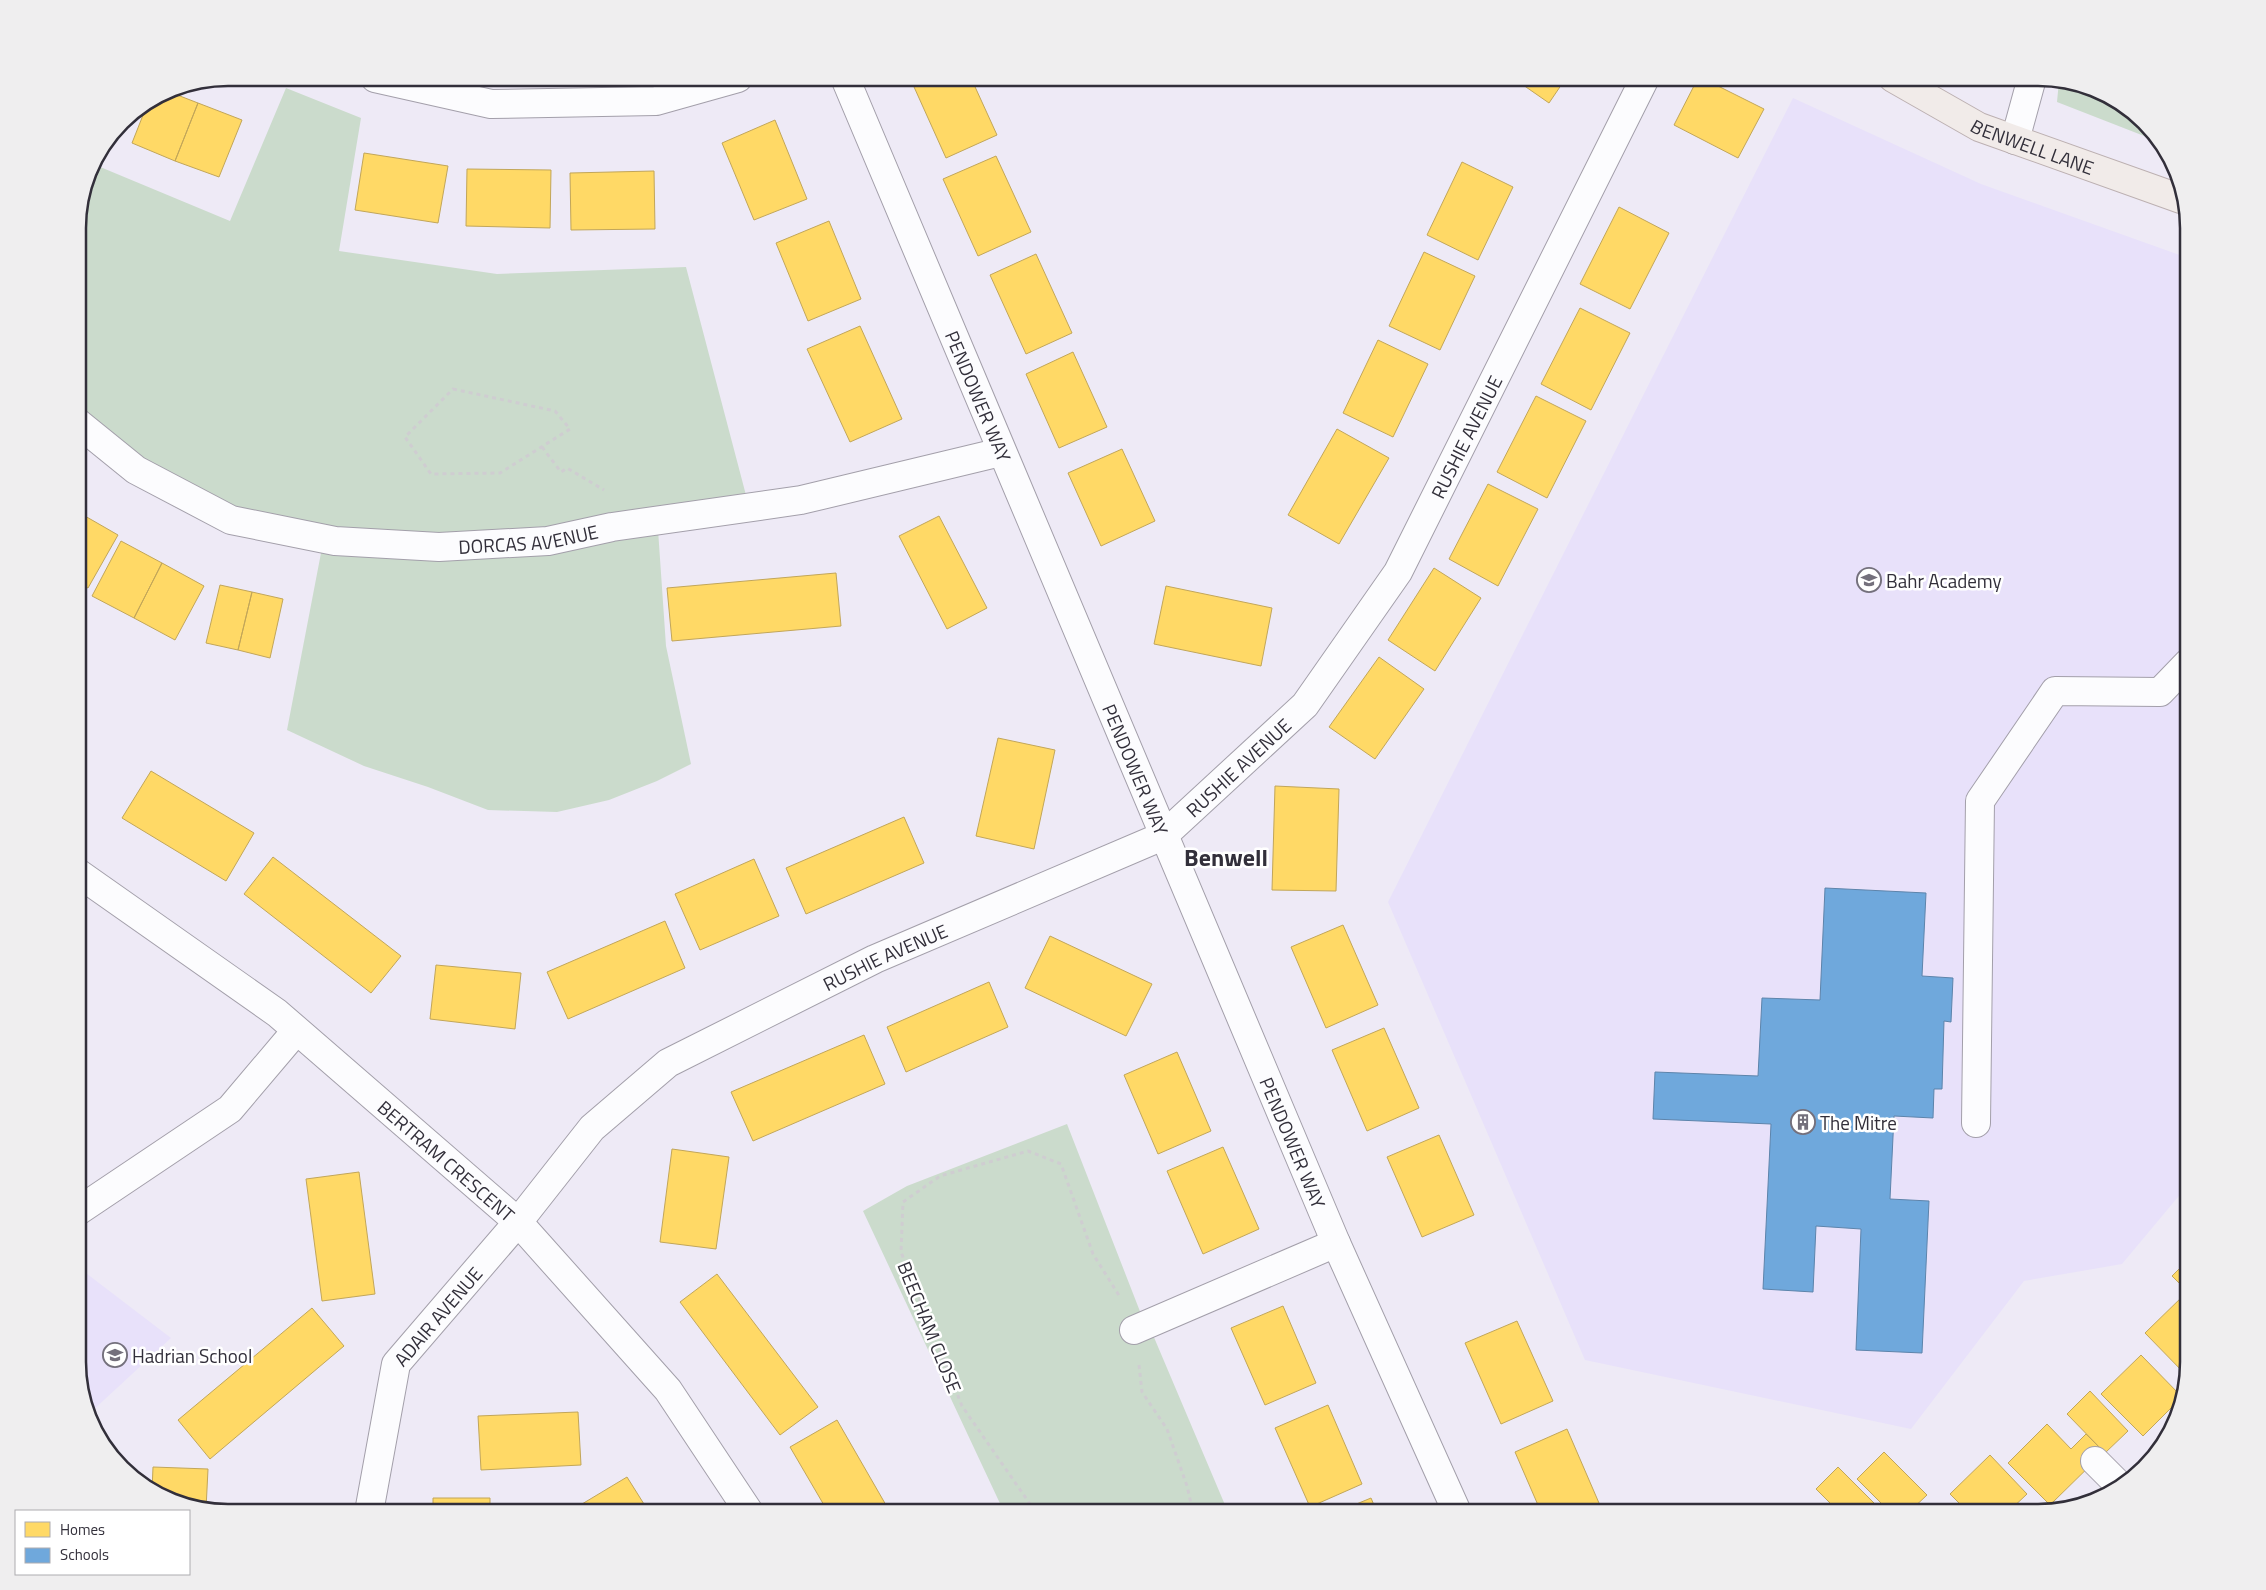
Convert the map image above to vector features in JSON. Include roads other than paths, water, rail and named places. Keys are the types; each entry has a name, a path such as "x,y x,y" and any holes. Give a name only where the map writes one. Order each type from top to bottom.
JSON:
{"main road":[{"name":"BENWELL LANE","path":"1908,86 1979,127 2176,197"}],"street":[{"path":"411,86 491,104 656,101 709,86"},
{"name":"PENDOWER WAY","path":"847,86 1336,1243 1453,1504"},
{"name":"RUSHIE AVENUE","path":"518,1222 592,1128 668,1063 875,959 1163,836 1305,706 1398,572 1641,86"},
{"path":"2015,140 2030,86"},
{"name":"DORCAS AVENUE","path":"87,430 136,470 231,520 335,541 439,547 548,541 622,526 800,500 1001,452"},
{"path":"1976,1123 1980,801 2055,691 2160,692 2180,671"},
{"name":"BERTRAM CRESCENT","path":"87,879 277,1014 518,1222 668,1390 744,1504"},
{"path":"87,1205 230,1109 296,1030"},
{"name":"ADAIR AVENUE","path":"370,1504 396,1364 518,1222"},
{"path":"1134,1330 1336,1243"},
{"path":"2095,1460 2115,1481"}],"place":[{"name":"Bahr Academy","path":"1869,580"},
{"name":"The Mitre","path":"1803,1122"},
{"name":"Hadrian School","path":"115,1355"}],"district":[{"name":"Benwell","path":"1226,857"}]}
